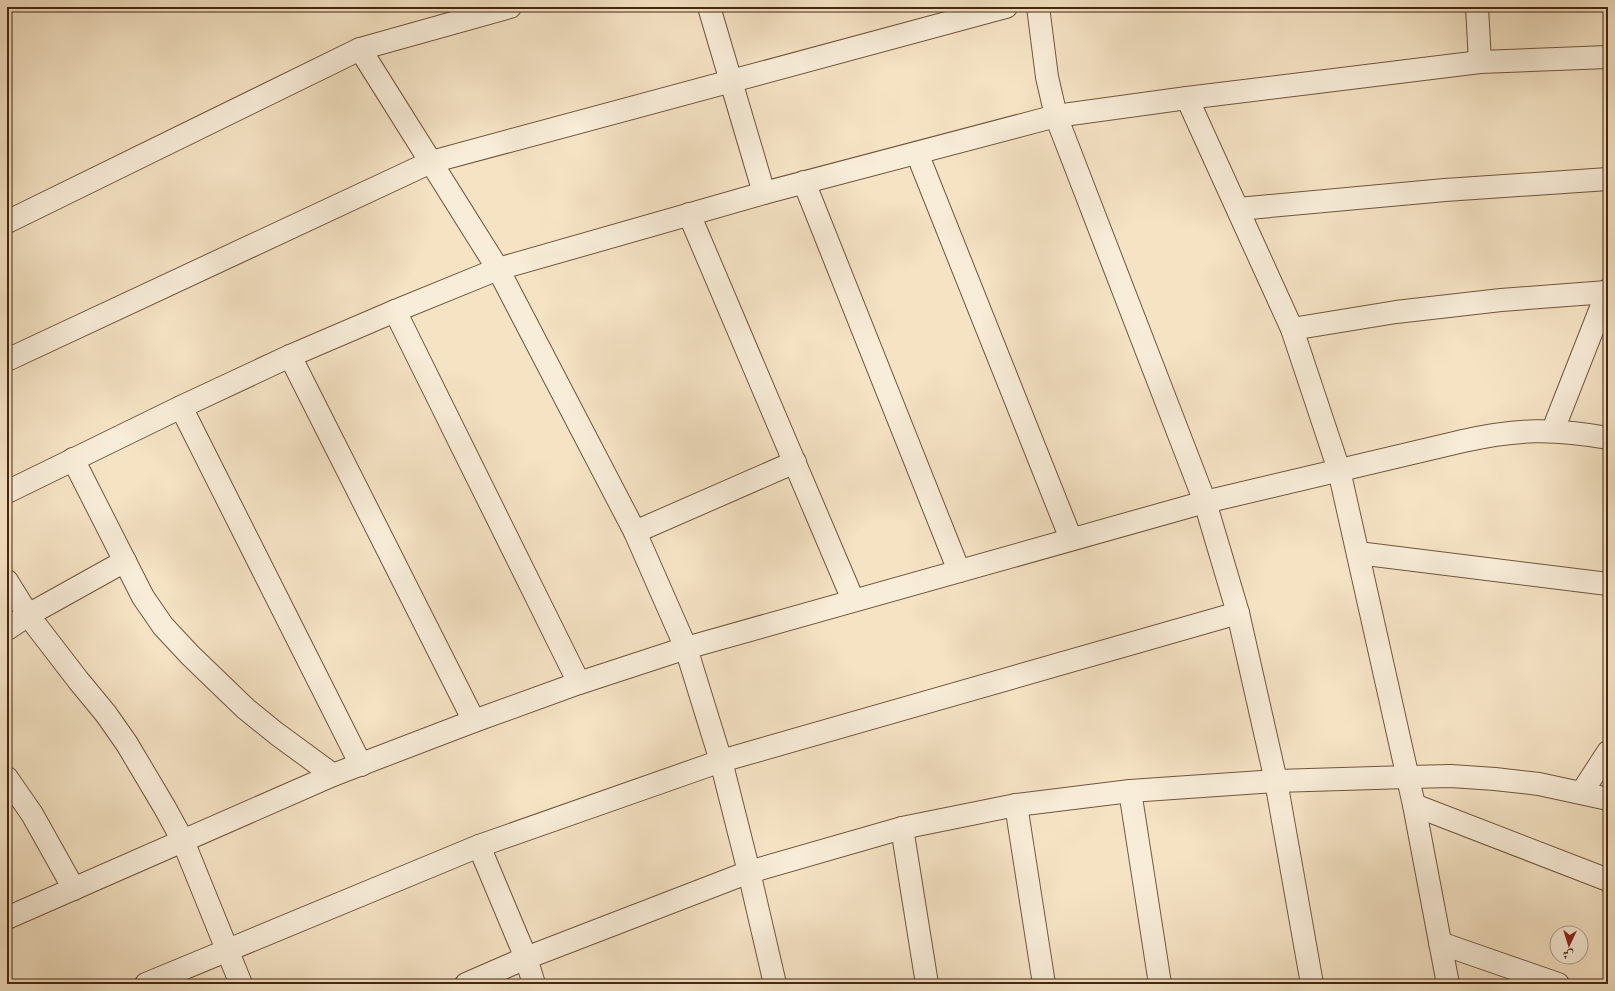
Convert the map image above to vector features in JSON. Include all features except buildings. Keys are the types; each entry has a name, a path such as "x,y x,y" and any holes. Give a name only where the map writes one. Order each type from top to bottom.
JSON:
{"street":[{"path":"7,222 360,48 510,7"},
{"path":"709,7 764,193"},
{"path":"7,360 431,162 1006,7"},
{"path":"1038,7 1047,77 1056,116 1205,502 1238,613 1276,781 1312,984"},
{"path":"1477,7 1480,62"},
{"path":"360,48 498,268 636,532 686,648 721,761 749,872 774,983"},
{"path":"7,492 181,407 290,356 498,268 804,182 1056,116 1187,98 1480,62 1608,57"},
{"path":"1187,98 1292,329 1339,470 1414,805 1448,984"},
{"path":"917,153 1072,539"},
{"path":"1238,209 1445,190 1608,179"},
{"path":"804,182 959,571"},
{"path":"689,214 853,600"},
{"path":"1292,329 1396,312 1501,300 1608,291 1553,430"},
{"path":"395,311 579,683"},
{"path":"290,356 474,721"},
{"path":"181,407 361,765"},
{"path":"7,918 334,775 474,721 579,683 686,648 1205,502 1493,434 1523,430 1553,430 1584,433 1608,438"},
{"path":"73,459 143,598 163,626 190,655 246,709 277,734 334,775"},
{"path":"636,532 794,462"},
{"path":"1358,553 1608,584"},
{"path":"7,630 28,615 125,561"},
{"path":"7,580 28,615 110,720 146,776 183,841 241,984"},
{"path":"146,984 479,846 721,761 1238,613"},
{"path":"1582,792 1608,752"},
{"path":"466,984 526,958 749,872 902,828 1016,805 1130,791 1276,781 1451,776 1539,784 1608,798"},
{"path":"7,778 32,814 74,889"},
{"path":"1130,791 1160,984"},
{"path":"1016,805 1044,984"},
{"path":"1414,805 1608,880"},
{"path":"902,828 927,984"},
{"path":"479,846 526,958 534,984"},
{"path":"1440,943 1558,984"}]}
